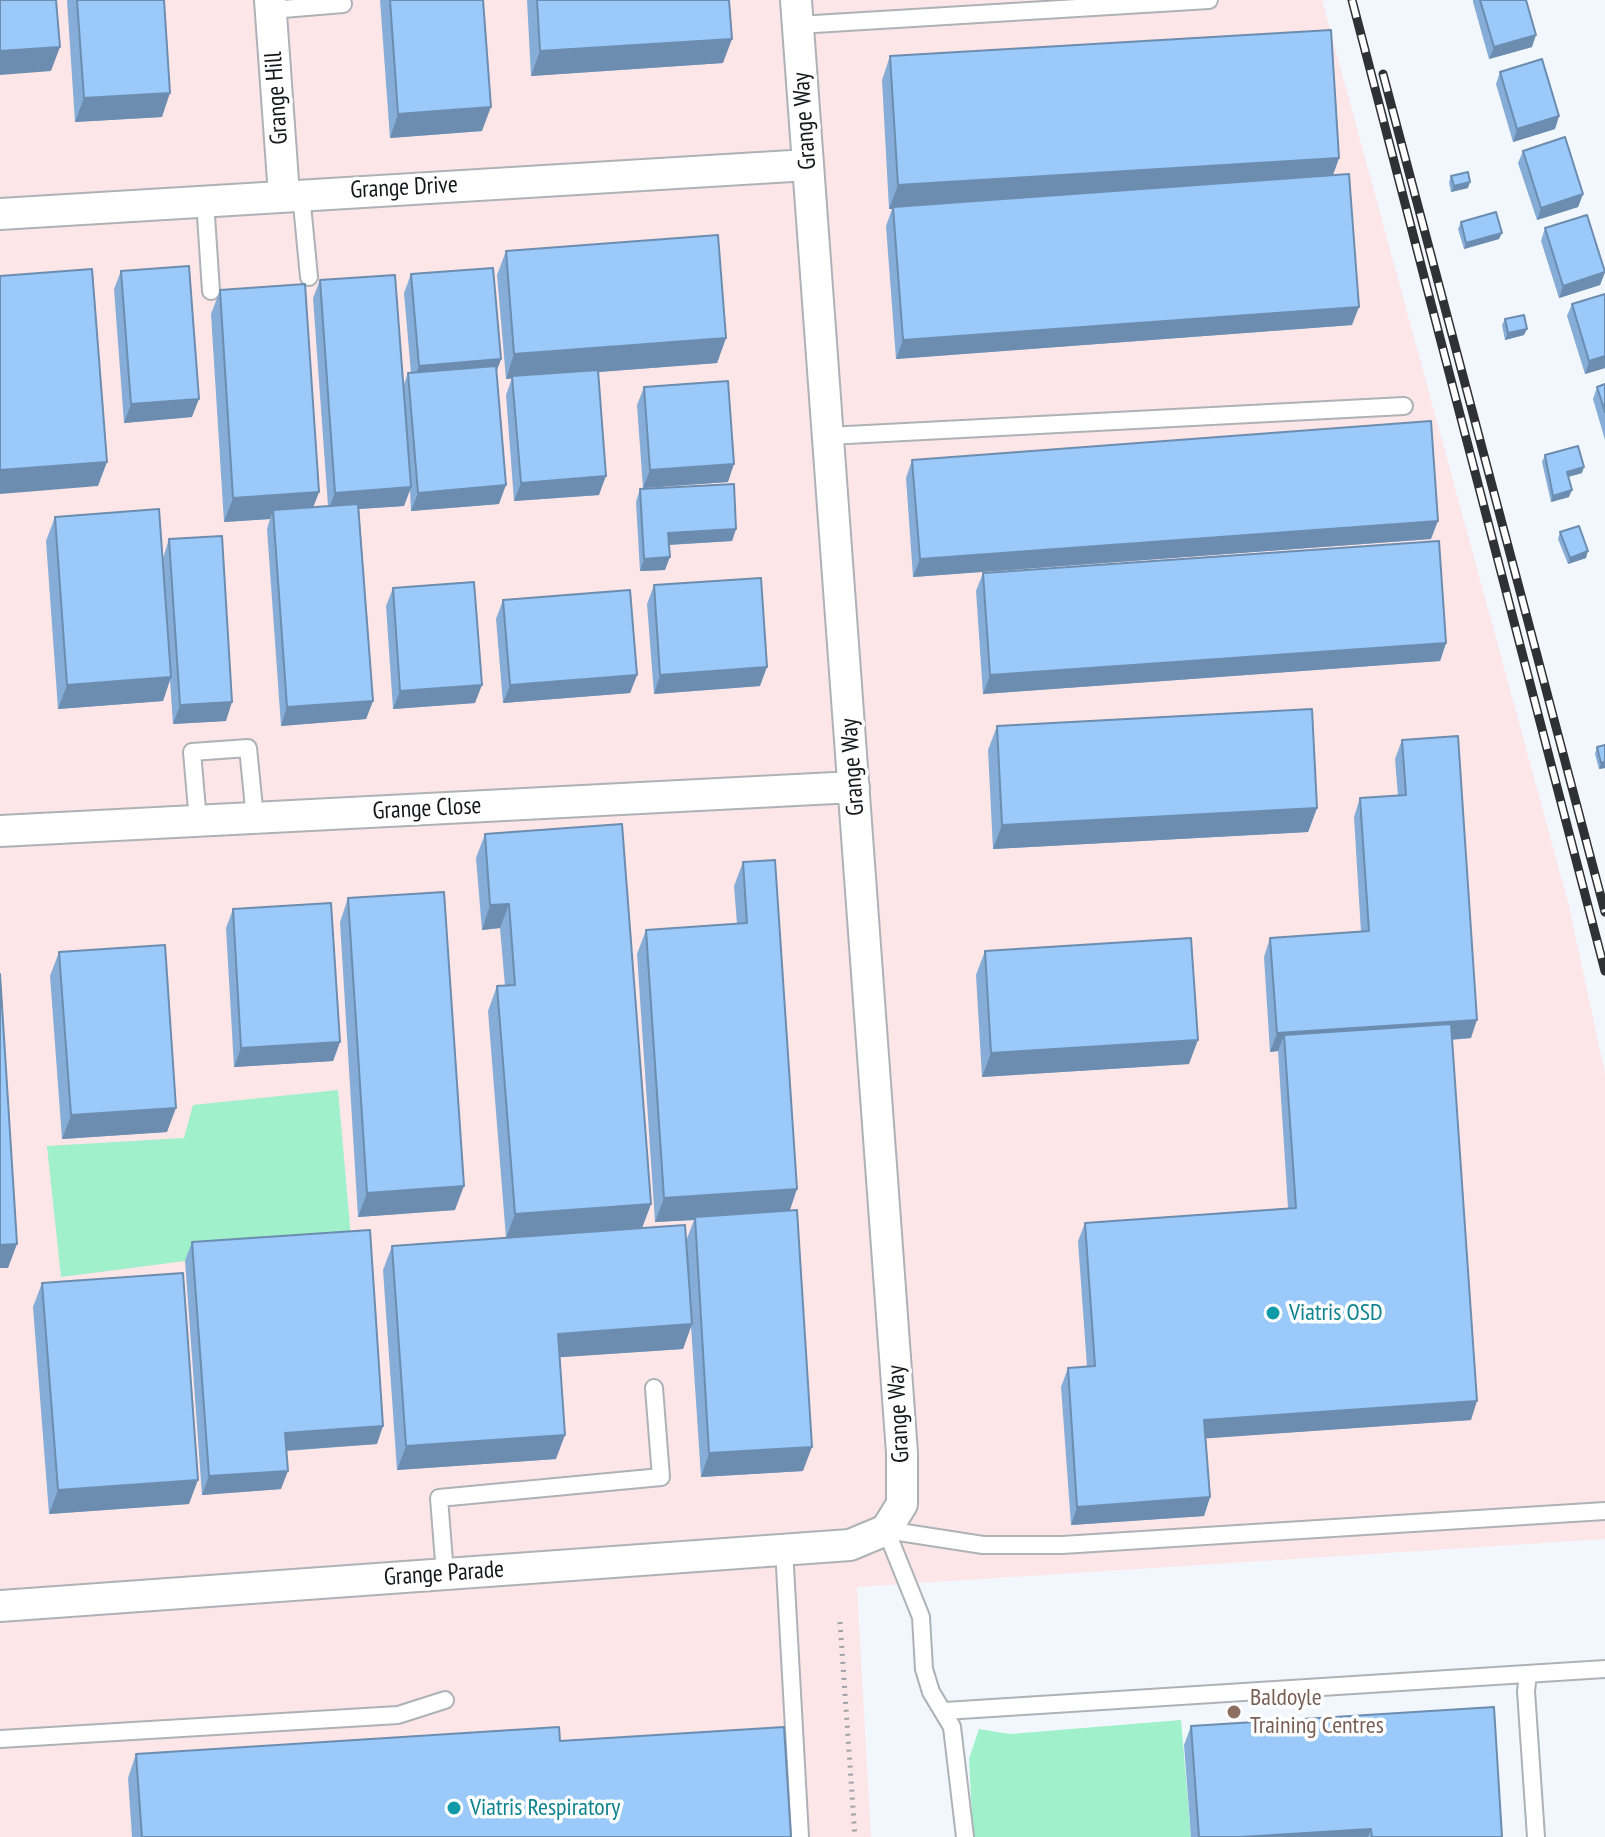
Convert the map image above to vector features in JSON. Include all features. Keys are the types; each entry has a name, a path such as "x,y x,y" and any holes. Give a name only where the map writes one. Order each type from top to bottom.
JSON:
{"street":[{"name":"Grange Hill","path":"270,5 293,195"},
{"name":"Grange Way","path":"797,13 902,1453 902,1504 886,1530"},
{"name":"Grange Drive","path":"0,214 808,165"},
{"name":"Grange Close","path":"0,831 854,787"},
{"name":"Grange Parade","path":"0,1606 850,1545 886,1530"}],"lane":[{"path":"270,5 343,4 342,0"},
{"path":"797,13 1209,0"},
{"path":"293,195 309,277"},
{"path":"205,201 211,291"},
{"path":"828,436 1404,406"},
{"path":"198,821 192,752 248,748 255,818"},
{"path":"445,1574 439,1498 661,1477 654,1388"},
{"path":"886,1530 983,1545 1062,1545 1605,1511"},
{"path":"886,1530 921,1617 924,1669 931,1692 952,1727 965,1837"},
{"path":"784,1549 800,1837"},
{"path":"945,1711 1605,1669"},
{"path":"1528,1674 1526,1691 1536,1837"},
{"path":"0,1739 398,1715 445,1700"}],"path":[{"path":"840,1622 855,1837"}],"shaded area":[{"path":"0,0 1322,0 1569,906 1605,1074 1605,1539 857,1587 871,1837 0,1837"}],"green space":[{"path":"338,1090 352,1249 185,1261 61,1277 47,1146 184,1138 193,1105"},
{"path":"1181,1720 1191,1837 973,1837 969,1759 979,1729 1010,1734"}],"building":[{"path":"0,0 56,0 60,47 0,51"},
{"path":"77,0 164,0 170,93 84,98"},
{"path":"390,0 483,0 491,107 398,114"},
{"path":"537,0 729,0 732,39 540,51"},
{"path":"1480,0 1526,0 1536,35 1494,47"},
{"path":"1331,30 1339,158 898,185 890,56"},
{"path":"1542,59 1559,116 1517,129 1500,72"},
{"path":"1565,137 1583,194 1541,208 1523,151"},
{"path":"1468,172 1470,182 1454,186 1451,176"},
{"path":"1349,174 1359,307 903,340 893,207"},
{"path":"1496,212 1502,233 1466,243 1461,222"},
{"path":"1587,215 1605,272 1563,286 1545,228"},
{"path":"718,235 726,338 514,354 506,251"},
{"path":"189,266 199,399 131,404 121,271"},
{"path":"493,268 501,359 419,366 411,274"},
{"path":"92,269 107,462 0,470 0,276"},
{"path":"395,275 411,487 335,493 320,280"},
{"path":"305,284 319,492 233,498 220,290"},
{"path":"1605,294 1605,356 1589,361 1572,304"},
{"path":"1524,315 1527,329 1508,333 1505,319"},
{"path":"496,366 506,485 418,493 408,373"},
{"path":"598,370 606,476 521,483 512,376"},
{"path":"728,381 734,464 650,470 644,387"},
{"path":"1605,384 1605,412 1597,387"},
{"path":"1431,421 1438,521 920,559 912,460"},
{"path":"1578,446 1584,467 1567,472 1572,490 1553,496 1545,455"},
{"path":"734,484 736,529 668,533 670,557 644,559 640,489"},
{"path":"358,504 373,701 287,707 273,510"},
{"path":"159,509 171,677 67,685 55,517"},
{"path":"1579,526 1588,551 1570,558 1560,532"},
{"path":"222,536 232,702 180,705 169,539"},
{"path":"1439,541 1446,643 990,675 983,573"},
{"path":"761,578 767,667 660,675 654,585"},
{"path":"474,582 482,685 400,691 393,588"},
{"path":"630,590 637,675 510,685 503,600"},
{"path":"1312,709 1317,808 1002,825 997,726"},
{"path":"1458,736 1477,1020 1277,1033 1270,938 1369,931 1360,798 1406,795 1402,740"},
{"path":"1605,745 1605,762 1601,763 1597,747"},
{"path":"622,824 651,1204 515,1214 497,986 515,985 509,904 490,905 485,834"},
{"path":"775,860 797,1189 664,1198 646,930 747,923 743,862"},
{"path":"444,892 464,1186 367,1193 348,898"},
{"path":"331,903 340,1042 241,1048 233,909"},
{"path":"1191,938 1198,1040 991,1053 985,951"},
{"path":"165,945 176,1108 71,1115 59,952"},
{"path":"0,974 17,1244 0,1245"},
{"name":"Viatris OSD","path":"1451,1024 1477,1401 1204,1420 1210,1497 1077,1507 1068,1368 1095,1366 1085,1223 1296,1208 1284,1035"},
{"path":"797,1210 812,1447 709,1453 695,1217"},
{"path":"685,1225 692,1324 558,1334 565,1435 406,1446 392,1246"},
{"path":"370,1230 383,1426 285,1433 288,1471 209,1476 192,1242"},
{"path":"183,1273 198,1480 58,1490 42,1283"},
{"path":"1494,1707 1502,1837 1372,1837 1371,1829 1199,1837 1191,1726"},
{"name":"Viatris Respiratory","path":"559,1727 560,1741 784,1727 791,1837 142,1837 136,1754"}],"railway":[{"path":"1352,0 1605,971"},
{"path":"1383,74 1605,912"}],"place":[{"name":"Viatris OSD","path":"1273,1313"},
{"name":"Baldoyle Training Centres","path":"1234,1712"},
{"name":"Viatris Respiratory","path":"454,1808"}]}
